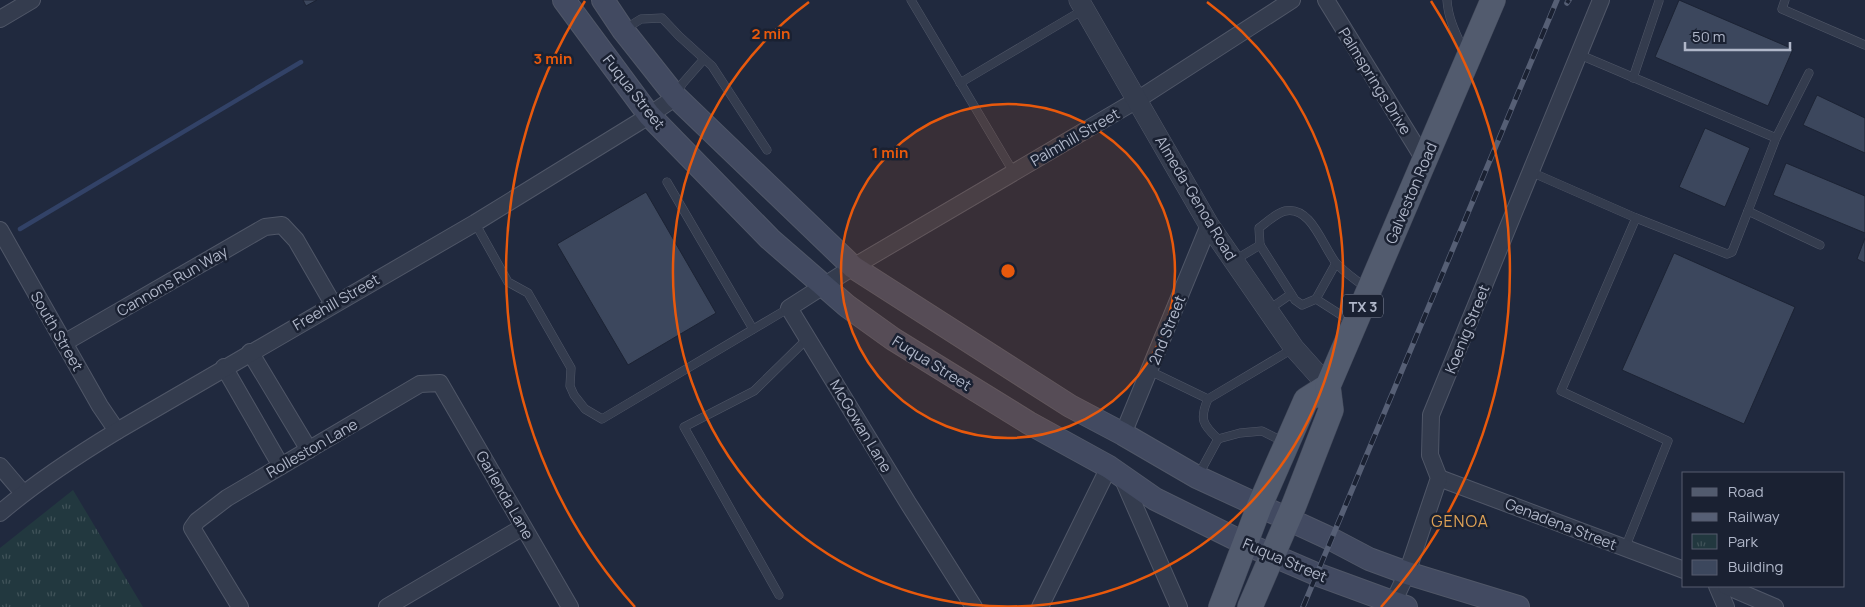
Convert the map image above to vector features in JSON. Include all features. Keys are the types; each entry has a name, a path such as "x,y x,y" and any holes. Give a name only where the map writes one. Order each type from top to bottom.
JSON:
{"main road":[{"name":"Fuqua Street","path":"564,0 649,115 770,240 847,306 893,339 1029,422 1115,471 1155,499 1246,544 1396,605"},
{"name":"Fuqua Street","path":"603,0 623,30 676,97 853,267 1070,406 1198,477 1331,539 1369,559 1407,573 1518,607"},
{"name":"Galveston Road","path":"1250,607 1288,519 1331,410 1328,386 1493,0"},
{"path":"1221,607 1259,507 1306,400 1328,386"}],"street":[{"path":"0,18 32,0"},
{"name":"Palmhill Street","path":"853,267 1138,100 1292,0"},
{"name":"Palmsprings Drive","path":"1326,0 1425,161"},
{"name":"Koenig Street","path":"1439,478 1430,455 1431,415 1601,0"},
{"name":"Almeda-Genoa Road","path":"1082,4 1209,225 1294,348 1328,386"},
{"name":"Freehill Street","path":"0,513 23,493 117,431 224,367 475,223 676,97"},
{"name":"Cannons Run Way","path":"64,343 265,227 282,225 296,240 333,304"},
{"name":"2nd Street","path":"1123,434 1209,225"},
{"name":"South Street","path":"0,230 100,406 117,431"},
{"path":"789,308 853,267"},
{"name":"McGowan Lane","path":"789,308 974,607"},
{"path":"250,352 309,450"},
{"path":"224,367 281,466"},
{"name":"Rolleston Lane","path":"240,607 192,528 197,521 227,498 420,384 440,383"},
{"name":"Garlenda Lane","path":"440,383 570,607"},
{"path":"0,466 23,493"},
{"path":"1040,607 1115,471"},
{"path":"1115,471 1179,607"},
{"path":"1396,605 1439,478"},
{"name":"Genadena Street","path":"1439,478 1682,569"},
{"path":"387,607 524,527"},
{"path":"1717,587 1726,607"},
{"path":"1728,587 1775,607"}],"lane":[{"path":"911,0 1014,173"},
{"path":"1447,0 1447,9 1453,27 1468,59"},
{"path":"1785,0 1782,9 1865,45"},
{"path":"1633,78 1659,1"},
{"path":"960,83 1082,4"},
{"path":"623,30 641,19 662,18 712,66 767,150"},
{"path":"1578,54 1776,138"},
{"path":"676,97 682,84 704,58"},
{"path":"1531,172 1636,218 1727,254 1732,252 1776,138 1809,73"},
{"path":"667,182 753,329"},
{"path":"1336,263 1316,299 1302,305 1294,300 1260,245 1258,228 1284,211 1301,213 1310,222 1336,263 1369,291"},
{"path":"1748,211 1820,245"},
{"path":"1625,548 1668,441 1561,391 1636,218"},
{"path":"475,223 508,282 528,293 571,368 570,386 574,395 585,409 602,419 789,308"},
{"path":"1234,261 1260,245"},
{"path":"1268,310 1292,294"},
{"path":"1316,299 1355,324"},
{"path":"779,595 684,427 754,391 808,338"},
{"path":"1218,439 1205,427 1202,412 1208,399 1294,348"},
{"path":"1150,371 1208,399"},
{"path":"1198,477 1218,439 1240,433 1262,431 1288,444"}],"green space":[{"path":"73,490 143,607 0,607 0,548"}],"building":[{"path":"303,0 317,0 306,6"},
{"path":"1679,0 1793,49 1768,106 1655,57"},
{"path":"1817,95 1865,118 1865,153 1803,125"},
{"path":"1705,128 1750,148 1725,207 1679,187"},
{"path":"1786,163 1865,196 1865,233 1773,195"},
{"path":"646,192 716,313 628,365 557,244"},
{"path":"1865,238 1865,263 1857,259"},
{"path":"1674,253 1795,307 1744,424 1622,370"}],"waterway":[{"path":"20,229 301,62"}],"railway":[{"path":"1303,607 1557,0"}],"district":[{"name":"GENOA","path":"1460,521"}]}
